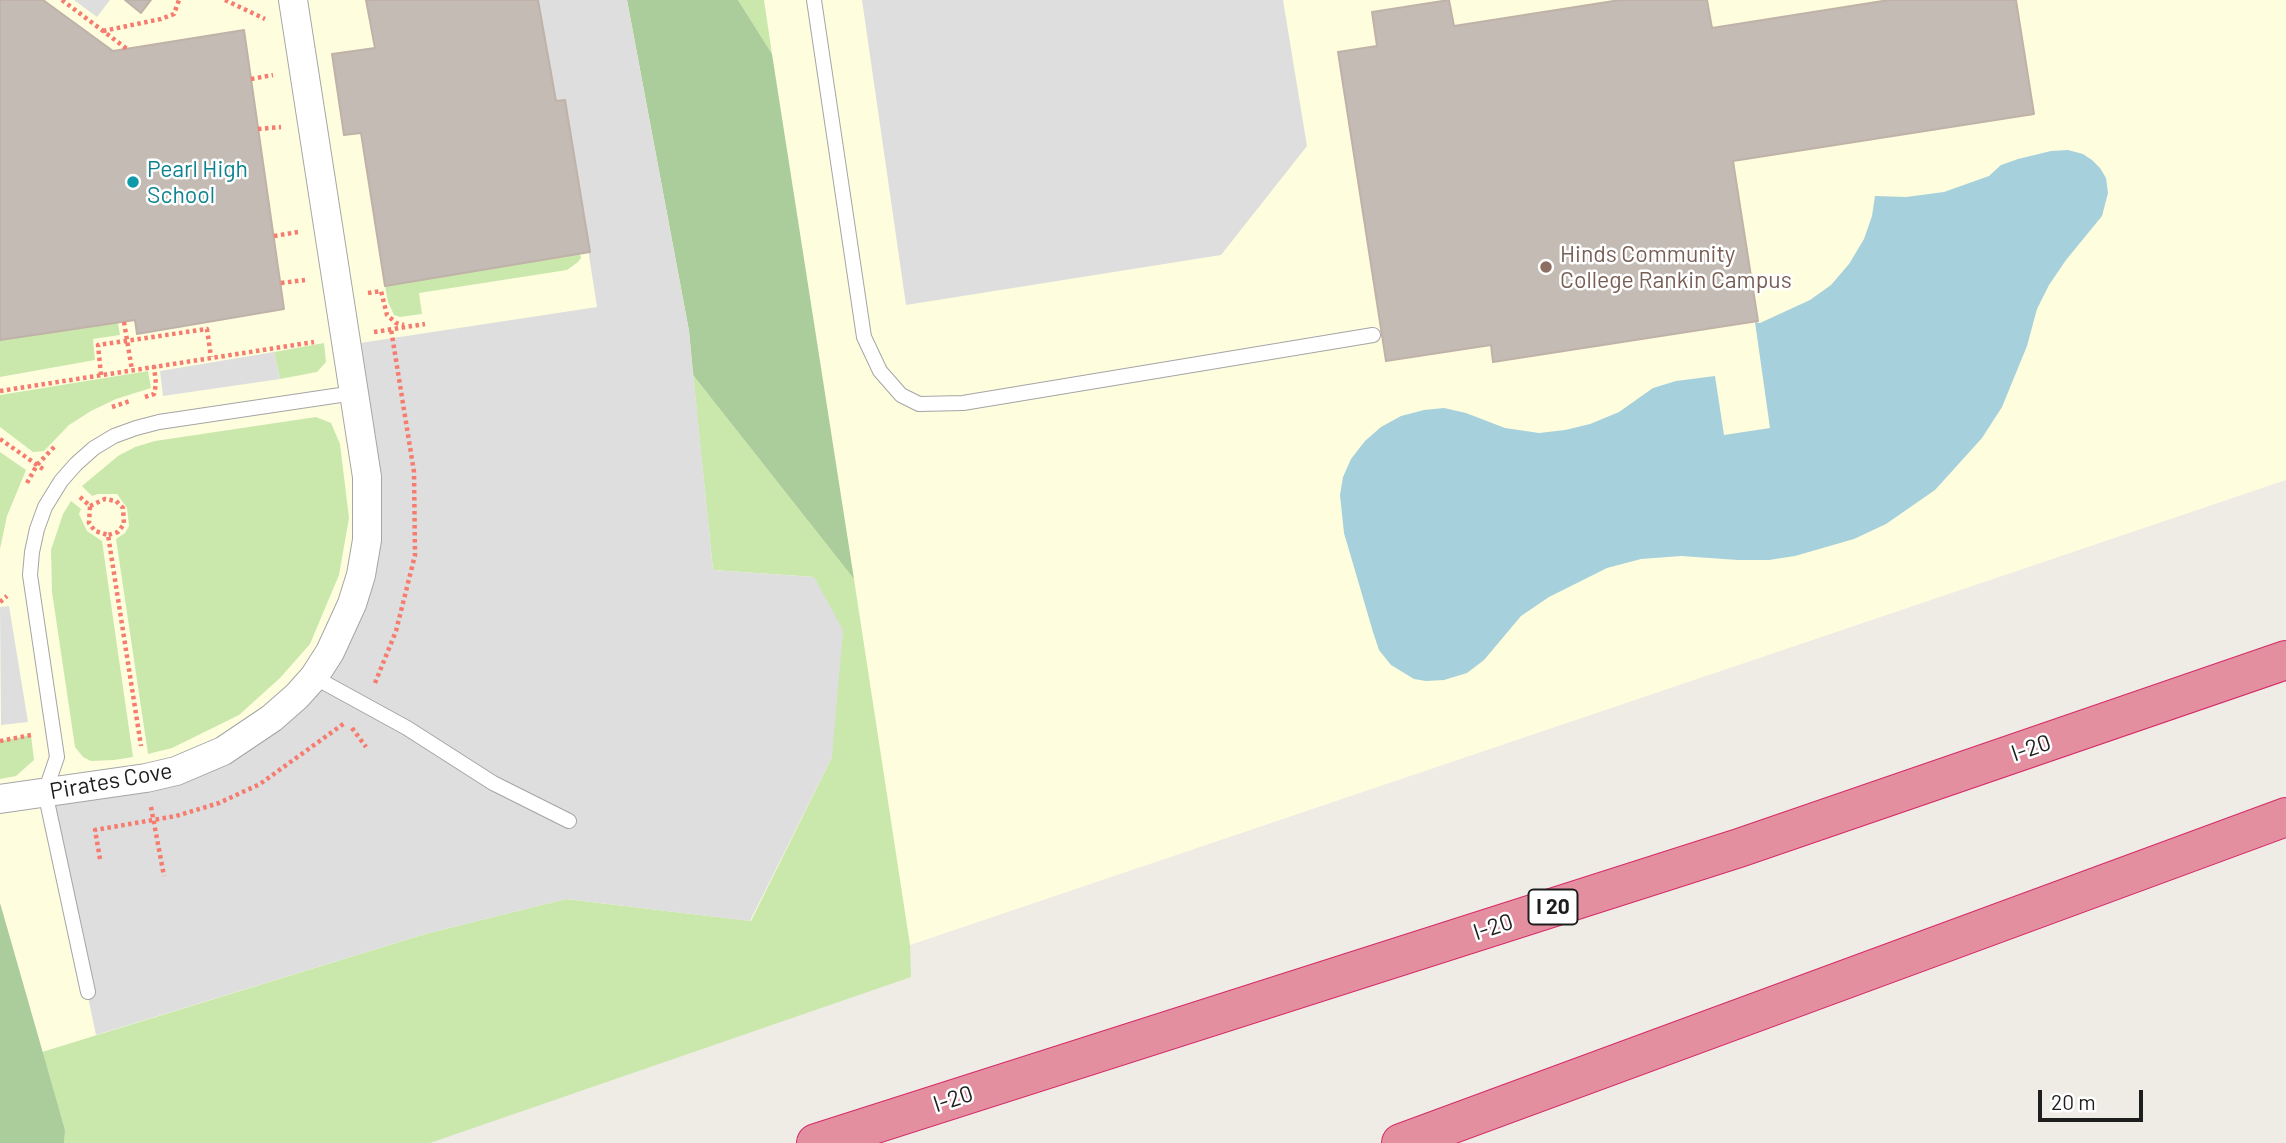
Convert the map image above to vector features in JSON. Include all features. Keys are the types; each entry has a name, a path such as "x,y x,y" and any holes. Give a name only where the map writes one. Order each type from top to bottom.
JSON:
{"highway":[{"name":"I-20","path":"816,1143 1738,848 2286,660"},
{"path":"1401,1143 2286,817"}],"street":[{"name":"Pirates Cove","path":"0,799 146,778 176,771 223,751 272,718 298,696 314,677 336,641 352,604 361,575 367,540 367,477 293,0"}],"lane":[{"path":"814,0 864,337 880,371 901,395 919,404 963,403 1373,335"},
{"path":"88,992 45,792 57,757 30,575 37,529 45,507 61,481 94,448 114,436 159,422 354,393"},
{"path":"314,677 407,728 493,783 569,821"}],"path":[{"path":"62,0 127,49"},
{"path":"103,31 174,14 179,0"},
{"path":"251,79 274,75"},
{"path":"258,129 282,126"},
{"path":"274,236 299,232"},
{"path":"281,283 306,280"},
{"path":"365,294 381,291 387,315 396,323 409,327"},
{"path":"124,322 132,370"},
{"path":"0,391 425,324"},
{"path":"101,375 98,345 207,329 211,357"},
{"path":"375,683 396,631 415,555 414,472 391,329"},
{"path":"0,439 61,481 90,506"},
{"path":"105,499 116,501 123,508 124,524 118,532 108,535 95,531 89,523 90,506 105,499"},
{"path":"108,535 164,876"},
{"path":"100,859 95,830 176,816 219,803 260,784 347,722 366,747"}],"shaded area":[{"path":"0,0 2286,0 2286,480 910,945 65,1130 0,903"},
{"path":"74,0 110,0 97,17"},
{"path":"538,0 627,0 689,331 713,570 814,577 843,630 832,757 750,921 566,899 425,934 96,1035 45,792 146,778 297,696 361,575 347,345 597,307 565,101 556,101"},
{"path":"862,0 1283,0 1307,146 1221,255 906,305"},
{"path":"274,352 280,379 163,396 160,371"},
{"path":"9,606 28,722 1,725 0,607"}],"green space":[{"path":"627,0 738,0 772,54 854,579 693,375 689,331"},
{"path":"738,0 764,0 772,54"},
{"path":"580,254 578,262 567,270 419,293 422,314 400,317 394,315 388,302 385,286"},
{"path":"118,323 120,335 93,339 95,360 0,377 0,340"},
{"path":"324,343 326,362 317,372 280,379 274,352"},
{"path":"148,371 151,388 116,399 91,411 69,425 44,451 33,452 0,427 0,395"},
{"path":"693,375 854,579 910,945 911,977 430,1143 64,1143 65,1130 42,1052 425,934 566,899 751,921 832,757 814,577 713,570"},
{"path":"316,417 331,423 340,444 349,518 339,575 310,644 280,678 239,715 172,748 148,754 116,539 125,533 129,526 127,508 117,494 92,496 82,486 118,456 155,441"},
{"path":"0,452 26,470 7,516 0,549"},
{"path":"71,501 81,509 79,514 87,531 102,541 133,757 91,761 83,757 75,747 52,592 51,550 63,514"},
{"path":"31,735 34,760 16,776 0,779 0,741"},
{"path":"0,903 65,1130 64,1143 0,1143"}],"water":[{"path":"2068,150 2092,160 2106,178 2108,193 2102,216 2049,285 2037,309 2027,346 2002,407 1982,438 1935,490 1886,524 1854,539 1795,556 1769,560 1738,560 1681,556 1641,559 1607,568 1549,597 1521,616 1484,660 1467,673 1444,680 1414,679 1391,665 1379,650 1344,533 1340,495 1343,477 1351,459 1381,427 1401,416 1444,408 1466,413 1505,428 1539,433 1565,430 1590,424 1619,412 1653,388 1676,381 1715,376 1724,435 1770,428 1755,322 1760,323 1810,300 1831,285 1849,264 1864,239 1875,196 1906,197 1944,192 1989,176 2001,165 2018,159"}],"building":[{"name":"Pearl High School","path":"0,0 43,0 113,51 244,30 284,309 137,334 135,320 0,340"},
{"path":"125,0 151,0 141,13"},
{"path":"366,0 538,0 556,101 565,100 590,252 385,286 361,133 344,135 332,54 375,48"},
{"path":"1449,0 1454,26 1620,0 1707,0 1712,28 1889,0 2016,0 2034,114 1733,161 1758,321 1493,362 1491,345 1386,361 1338,52 1377,46 1372,12"}],"place":[{"name":"Pearl High School","path":"133,182"},
{"name":"Hinds Community College Rankin Campus","path":"1546,267"}]}
